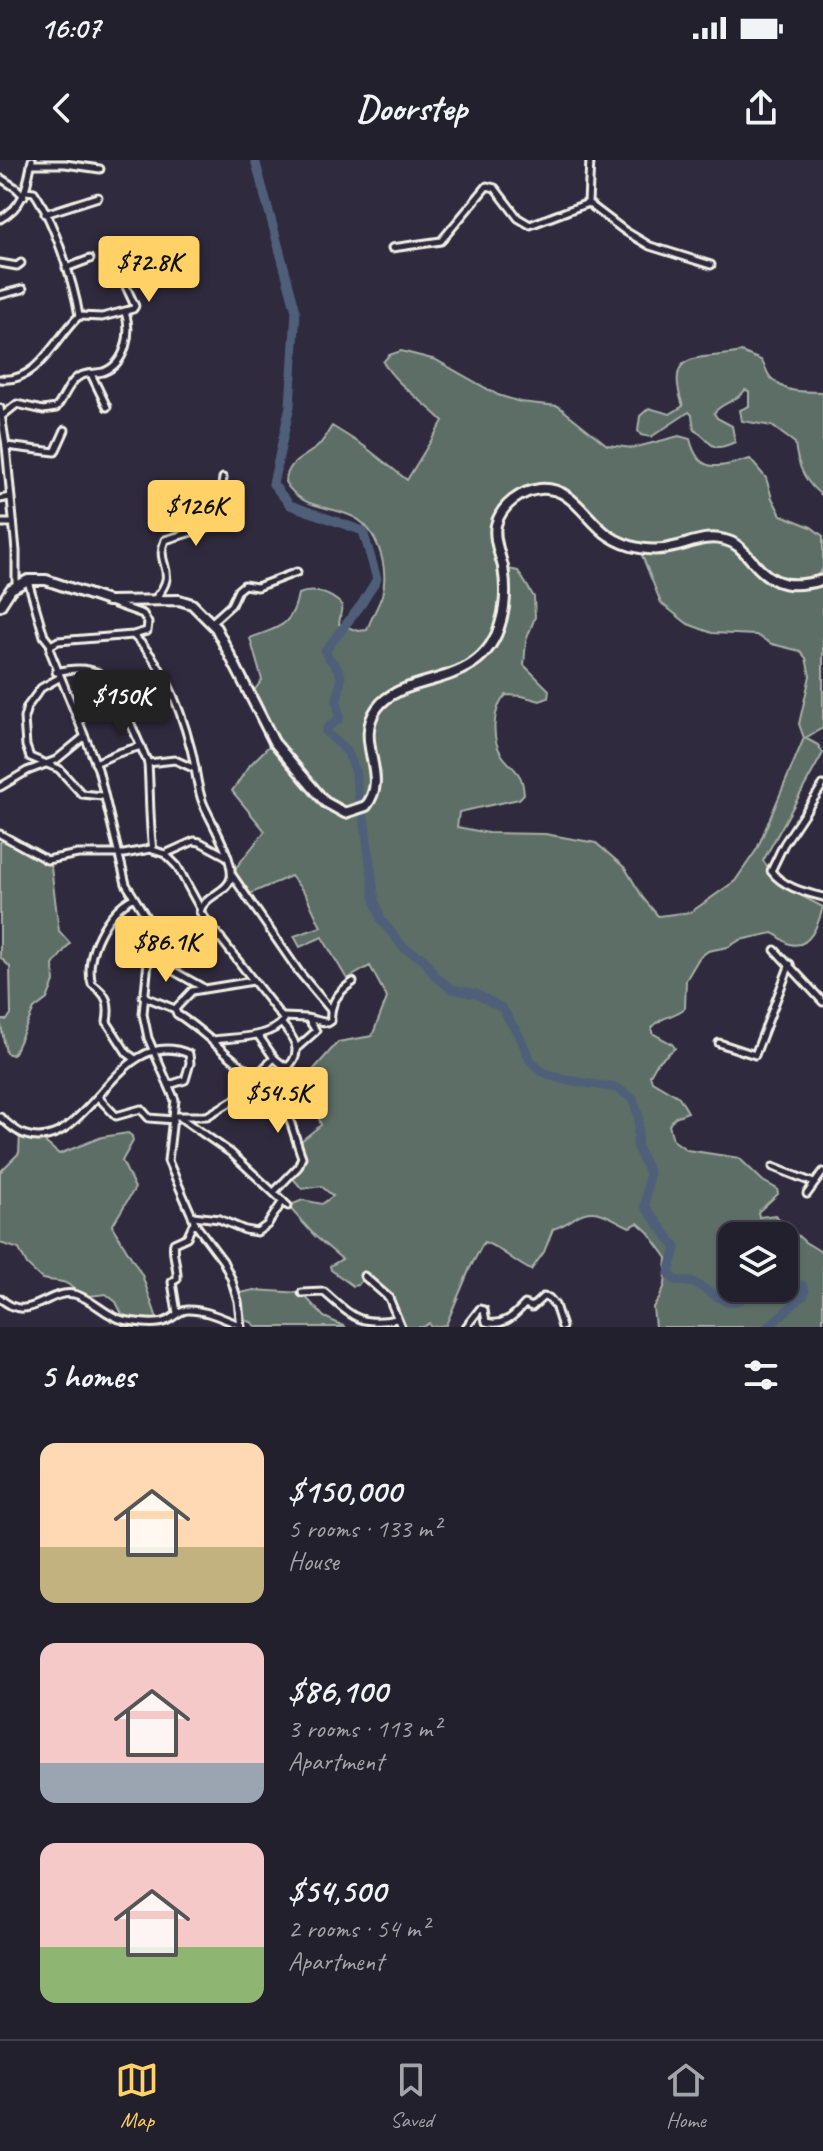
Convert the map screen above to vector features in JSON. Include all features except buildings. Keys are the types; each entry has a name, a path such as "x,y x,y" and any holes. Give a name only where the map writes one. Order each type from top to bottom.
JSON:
{"highway":[{"path":"0,606 16,585 28,580 46,580 108,601 179,600 192,604 212,622 274,742 325,802 345,813 366,806 374,791 375,769 368,731 377,708 398,692 461,671 486,650 495,637 503,612 505,591 496,525 509,504 522,493 553,489 579,505 608,535 639,548 667,549 719,538 742,549 770,579 793,586 823,580"}],"street":[{"path":"588,203 590,160"},
{"path":"0,219 12,212 25,194 32,162 100,169"},
{"path":"2,179 25,194 34,192 66,268 79,316"},
{"path":"392,248 441,241 487,186 495,188 518,218 530,225 588,203"},
{"path":"45,214 98,197"},
{"path":"588,203 650,246 711,265"},
{"path":"66,268 90,259"},
{"path":"0,263 17,266 21,263"},
{"path":"79,316 102,317 133,309 135,306 123,280"},
{"path":"0,295 23,289"},
{"path":"2,416 17,404 43,410 56,408 72,381 114,366 123,357 128,320 125,312"},
{"path":"0,379 11,380 27,375 79,316"},
{"path":"91,374 107,407"},
{"path":"0,408 13,523 16,585"},
{"path":"6,446 55,452 65,430"},
{"path":"154,600 167,583 162,554 165,540 204,530 211,524 219,508 223,478"},
{"path":"0,499 10,497"},
{"path":"0,523 13,523"},
{"path":"212,622 231,605 244,585 257,587 297,572"},
{"path":"0,1298 9,1305 27,1308 58,1296 73,1294 116,1318 157,1324 188,1310 200,1311 240,1326 238,1301 227,1270 193,1218 168,1161 176,1118 175,1100 145,1029 143,996 152,936 145,915 126,884 95,763 58,675 28,580"},
{"path":"51,645 75,639 133,635 147,631 147,617 108,601"},
{"path":"133,635 150,652 182,715 201,796 231,874 299,972 330,1009 331,1021 328,1023 307,1018 282,1020 258,1035 213,1040"},
{"path":"102,796 82,794 62,772 30,757 28,752 24,718 27,707 41,688 73,668 84,668 111,680 141,746 148,763 152,821 149,833 153,851"},
{"path":"0,787 56,760 84,737"},
{"path":"95,763 141,746"},
{"path":"148,763 175,760 195,769"},
{"path":"823,785 784,844 771,871 795,889 823,897"},
{"path":"0,834 47,860 78,854 117,854 141,850 165,854 177,866 200,912 282,1020 297,1048 295,1059 289,1066 284,1066 274,1058 258,1035"},
{"path":"165,854 194,841 226,856"},
{"path":"200,908 229,882 231,874"},
{"path":"133,898 123,903 109,920 88,964 92,984 105,993 109,1002 107,1022 127,1053 135,1059"},
{"path":"152,936 202,942 221,938"},
{"path":"775,950 823,1002"},
{"path":"150,951 170,969 203,988"},
{"path":"719,1043 755,1055 790,964"},
{"path":"175,1009 186,995 203,988 253,981"},
{"path":"330,1009 344,988 353,982"},
{"path":"143,996 175,1009 235,1063 256,1076 287,1107 292,1134 302,1157 298,1167 274,1192"},
{"path":"297,1048 316,1031 307,1018"},
{"path":"0,1117 20,1133 39,1137 72,1123 135,1059 153,1050 189,1054 185,1080 169,1085"},
{"path":"98,1097 116,1116 141,1109 149,1118 199,1118 213,1113 254,1084 256,1076 274,1058"},
{"path":"176,1118 231,1153 286,1203 257,1232 219,1219 193,1218"},
{"path":"773,1167 814,1183"},
{"path":"807,1194 823,1172"},
{"path":"177,1313 172,1282 177,1279 178,1270 172,1248 174,1243 187,1237 193,1218"},
{"path":"364,1276 389,1298 401,1327"},
{"path":"302,1293 324,1292 361,1325 377,1326 397,1319"},
{"path":"466,1327 480,1309 484,1310 486,1322 495,1326 503,1324 525,1304 532,1307 543,1297 549,1298 555,1305 562,1327"}],"green space":[{"path":"401,351 436,360 498,395 520,402 558,406 607,445 633,448 679,436 690,439 694,451 705,464 720,466 750,459 766,478 781,515 811,527 823,536 823,569 811,582 823,580 823,728 805,738 818,745 823,753 763,861 786,888 823,907 816,927 803,943 790,944 773,933 740,940 728,947 708,951 699,958 686,980 685,1008 652,1028 652,1033 675,1048 657,1063 650,1075 652,1081 679,1097 688,1112 675,1117 669,1125 673,1140 687,1150 739,1158 763,1181 777,1189 778,1194 758,1212 759,1217 775,1215 783,1222 718,1222 718,1302 798,1302 798,1236 823,1253 823,1327 655,1327 653,1307 665,1285 667,1258 638,1223 630,1227 603,1214 590,1212 553,1229 544,1252 531,1270 484,1242 446,1325 430,1327 429,1323 423,1327 401,1327 389,1298 365,1276 358,1285 353,1286 331,1270 330,1266 342,1259 315,1236 288,1206 303,1200 322,1204 333,1196 321,1186 302,1189 290,1175 301,1161 296,1145 321,1125 306,1078 338,1042 372,1036 387,998 370,966 347,979 322,937 300,947 294,936 321,927 306,895 291,876 247,895 231,874 265,831 232,791 250,765 273,742 250,696 262,680 250,638 283,624 292,613 298,594 310,592 332,597 342,605 339,624 358,631 367,630 384,584 379,549 367,528 349,515 298,497 285,482 292,465 318,446 332,426 364,446 407,480 443,421 403,386 383,362 389,355","holes":["553,489 624,543 639,548 661,603 688,624 712,633 756,635 772,644 800,651 806,658 810,676 799,724 804,738 757,849 735,881 691,912 658,916 625,868 596,843 545,834 488,833 457,827 459,812 519,799 524,794 520,777 504,758 496,741 496,716 501,701 506,695 540,701 548,698 549,690 524,665 526,641 535,617 534,597 518,571 503,568 496,525 515,499"]},
{"path":"741,352 761,360 771,378 783,387 823,392 823,496 803,472 795,443 772,426 742,421 740,410 749,406 749,391 745,390 714,413 732,426 735,442 726,446 715,447 694,430 689,412 651,437 638,431 640,416 649,408 670,414 683,406 678,387 682,365 700,357"},
{"path":"7,840 47,860 51,867 59,931 70,943 53,965 54,982 47,999 34,1009 13,1055 6,1053 0,1020 7,1020 11,1014 10,967 0,957 0,842"},
{"path":"20,1133 39,1137 59,1154 102,1137 128,1133 132,1136 133,1141 122,1161 135,1188 112,1226 142,1275 160,1327 122,1327 125,1320 116,1302 106,1294 81,1297 68,1284 42,1279 27,1265 19,1249 0,1243 0,1172 19,1153"},
{"path":"254,1290 302,1293 324,1317 346,1327 257,1327 240,1319 236,1294"}],"waterway":[{"path":"255,160 296,311 290,406 273,484 290,505 363,531 377,579 325,651 339,670 341,680 337,700 339,719 326,732 347,751 355,769 359,800"},
{"path":"364,817 375,901 381,920 404,948 424,959 435,976 452,989 476,994 502,1008 530,1060 541,1071 561,1079 617,1088 633,1099 639,1118 637,1147 649,1173 645,1206 676,1248 669,1273 675,1280 695,1283 718,1297"},
{"path":"798,1284 805,1291 798,1300"},
{"path":"768,1327 796,1302"}]}
